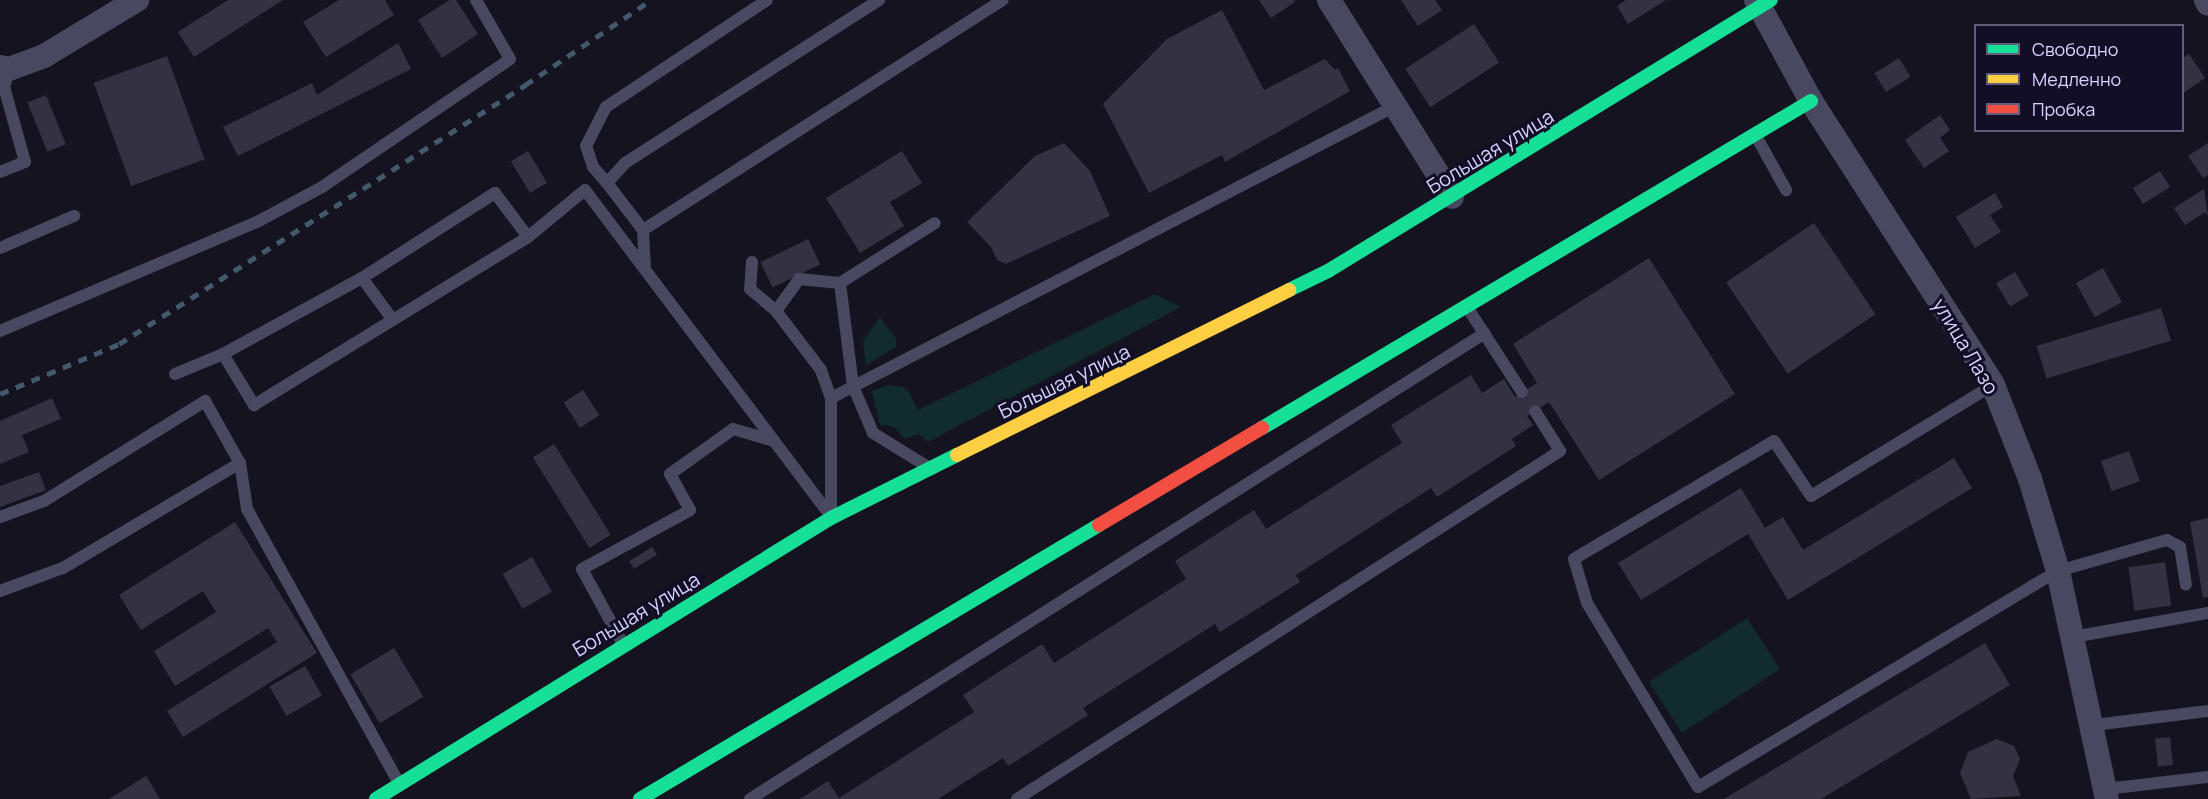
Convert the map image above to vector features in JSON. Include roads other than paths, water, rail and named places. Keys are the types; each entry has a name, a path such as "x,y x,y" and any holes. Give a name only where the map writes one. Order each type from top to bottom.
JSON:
{"main road":[{"name":"Большая улица","path":"376,799 831,518 1328,271 1452,197 1762,2"},
{"path":"640,799 1811,101"}],"street":[{"path":"4,68 44,56 137,0"},
{"path":"1329,0 1452,197"},
{"path":"2205,0 2208,4"},
{"name":"улица Лазо","path":"1762,2 1811,101 1993,385 2031,479 2058,571 2094,725 2106,794"}],"lane":[{"path":"0,331 257,222 322,187 510,59 476,0"},
{"path":"645,270 642,230 593,167 586,147 606,107 767,0"},
{"path":"607,183 625,163 879,0"},
{"path":"642,230 1003,0"},
{"path":"0,172 25,162 4,100 4,68"},
{"path":"831,398 1395,106"},
{"path":"1755,134 1786,190"},
{"path":"223,354 254,405 528,237 585,190 831,518"},
{"path":"175,374 223,354 362,278 495,193 528,237"},
{"path":"0,248 74,216"},
{"path":"776,311 799,279 840,283 935,223"},
{"path":"752,262 750,289 776,311 821,370 831,398 831,518"},
{"path":"362,278 393,320"},
{"path":"840,283 853,386 873,433 932,469"},
{"path":"1466,306 1522,392"},
{"path":"750,799 1485,333"},
{"path":"1993,385 1811,496 1774,441 1574,559 1587,603 1698,787 2058,571 2167,540 2180,547 2186,585"},
{"path":"0,517 44,501 205,401 240,463 247,509 399,784"},
{"path":"1017,799 1560,451 1534,411"},
{"path":"624,645 582,569 690,510 670,474 733,429 774,441"},
{"path":"0,591 63,568 240,463"},
{"path":"2073,637 2208,613"},
{"path":"2094,725 2208,711"},
{"path":"2106,794 2208,777"},
{"path":"1036,787 1044,799"}],"railway":[{"path":"0,394 119,344 525,85 651,0"}]}
